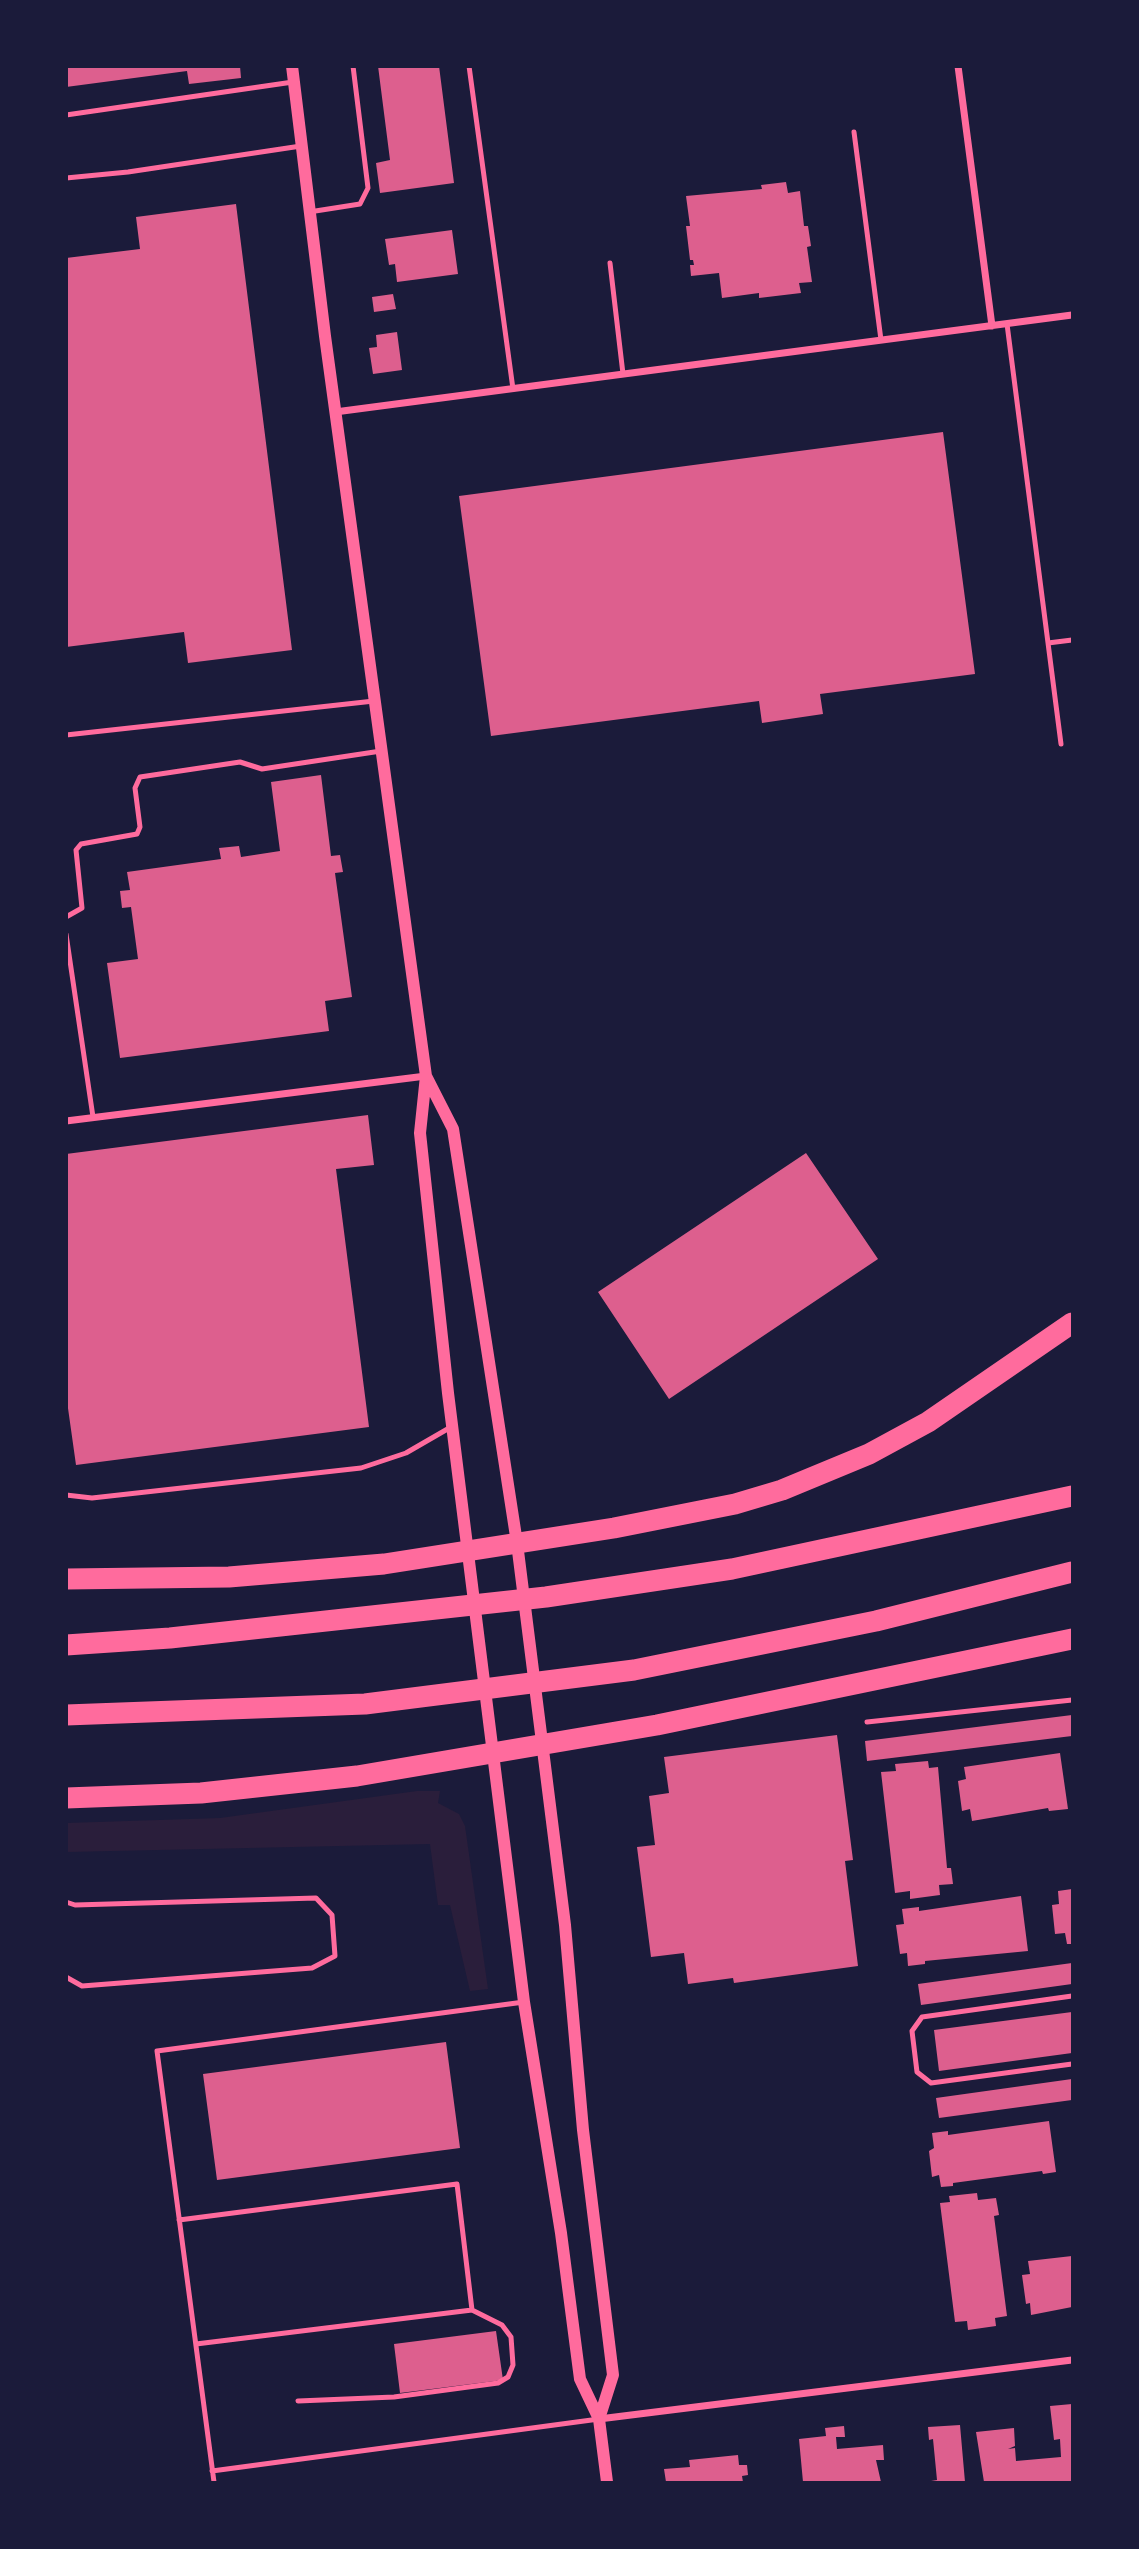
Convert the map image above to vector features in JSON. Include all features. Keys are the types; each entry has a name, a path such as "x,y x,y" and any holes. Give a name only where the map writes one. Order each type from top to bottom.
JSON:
{"highway":[{"path":"66,1579 310,1572 469,1558 518,1551 702,1511 782,1490 828,1473 928,1422 1073,1324"},
{"path":"66,1645 170,1638 546,1597 732,1569 1073,1496"},
{"path":"66,1715 365,1704 634,1670 876,1620 1073,1572"},
{"path":"66,1798 153,1796 272,1787 1073,1639"}],"street":[{"path":"292,66 335,412 426,1076 420,1133 452,1427 524,2002 561,2233 580,2379 599,2419 607,2483"},
{"path":"958,66 992,326"},
{"path":"335,412 1073,315"},
{"path":"66,1121 426,1076"},
{"path":"426,1076 453,1129 518,1551 571,1979 589,2183 614,2375 599,2419"},
{"path":"599,2419 1073,2360"}],"lane":[{"path":"309,212 360,204 368,188 353,66"},
{"path":"469,66 513,389"},
{"path":"66,115 293,82"},
{"path":"854,132 881,340"},
{"path":"66,178 128,173 301,146"},
{"path":"610,262 623,374"},
{"path":"1007,324 1061,744"},
{"path":"1048,643 1073,640"},
{"path":"66,735 374,701"},
{"path":"66,917 82,908 76,850 81,844 137,834 140,827 135,788 140,777 240,762 262,769 382,751"},
{"path":"66,934 93,1117"},
{"path":"66,1495 92,1498 361,1468 406,1453 452,1427"},
{"path":"867,1722 1073,1700"},
{"path":"66,1902 75,1905 316,1898 332,1915 335,1956 312,1968 82,1986 66,1977"},
{"path":"1073,1996 922,2017 912,2031 917,2072 931,2082 1073,2064"},
{"path":"214,2483 157,2051 524,2002"},
{"path":"179,2220 457,2183 472,2310"},
{"path":"196,2344 472,2310 502,2325 511,2337 513,2365 508,2377 498,2383 394,2397 298,2401"},
{"path":"212,2471 599,2419"}],"shaded area":[{"path":"417,1791 440,1791 438,1803 459,1814 465,1826 488,1989 470,1991 450,1905 438,1905 430,1844 67,1852 67,1823 220,1818"}],"building":[{"path":"66,66 240,66 241,78 189,84 187,71 66,87"},
{"path":"378,66 439,66 454,183 380,193 376,163 390,160"},
{"path":"786,182 788,193 800,191 804,226 808,226 811,246 807,247 812,282 799,283 801,293 759,298 759,293 722,298 719,273 691,276 690,265 694,265 693,260 690,260 686,226 690,226 686,196 762,189 761,185"},
{"path":"236,204 292,650 188,663 184,632 66,647 66,258 140,249 136,217"},
{"path":"452,230 458,274 397,282 395,264 389,265 385,239"},
{"path":"393,294 396,309 374,312 372,297"},
{"path":"397,332 402,370 373,374 369,348 377,347 376,335"},
{"path":"943,432 975,674 820,694 823,714 762,723 759,701 491,736 459,496"},
{"path":"321,775 331,856 340,855 343,872 335,873 352,997 325,1001 329,1031 120,1058 107,963 138,959 131,907 122,908 120,891 130,890 127,872 221,859 219,848 239,846 241,857 280,851 271,782"},
{"path":"368,1115 374,1165 336,1169 369,1427 76,1465 66,1394 66,1154"},
{"path":"806,1153 878,1259 669,1399 598,1292"},
{"path":"1072,1715 1072,1736 867,1761 865,1741"},
{"path":"837,1735 853,1860 845,1861 858,1966 734,1983 733,1978 688,1984 684,1953 651,1957 637,1847 655,1845 649,1796 669,1793 664,1757"},
{"path":"1060,1753 1068,1809 1049,1811 1048,1808 972,1821 970,1809 962,1811 958,1781 966,1779 964,1767"},
{"path":"928,1761 929,1768 938,1767 947,1868 951,1868 953,1884 939,1885 940,1895 910,1899 910,1891 895,1893 881,1772 896,1771 895,1764"},
{"path":"1072,1889 1072,1944 1067,1944 1065,1933 1055,1934 1052,1905 1059,1904 1058,1891"},
{"path":"1021,1896 1028,1951 925,1961 925,1964 908,1966 907,1953 900,1954 896,1925 904,1924 902,1909 919,1907 919,1911"},
{"path":"1072,1963 1072,1984 921,2005 918,1984"},
{"path":"1072,2012 1072,2053 939,2071 934,2030"},
{"path":"446,2042 460,2148 217,2180 203,2074"},
{"path":"1072,2079 1072,2100 939,2118 936,2098"},
{"path":"1049,2121 1056,2172 1043,2174 1042,2171 941,2187 939,2175 932,2177 929,2151 934,2148 932,2133 948,2131 948,2135"},
{"path":"977,2193 978,2200 996,2198 999,2215 994,2216 1007,2316 995,2318 996,2326 968,2330 967,2321 955,2322 940,2203 950,2202 949,2196"},
{"path":"1072,2256 1072,2307 1031,2315 1030,2303 1026,2304 1022,2275 1030,2274 1028,2261"},
{"path":"496,2331 503,2380 400,2393 394,2344"},
{"path":"1072,2404 1072,2482 984,2482 976,2432 1014,2428 1015,2446 1008,2449 1015,2448 1016,2461 1061,2457 1060,2439 1054,2440 1050,2406"},
{"path":"960,2425 965,2482 925,2482 937,2480 933,2439 929,2440 928,2427"},
{"path":"844,2426 845,2437 836,2437 837,2449 883,2445 884,2460 876,2460 881,2482 803,2482 799,2439 826,2436 825,2428"},
{"path":"738,2455 739,2465 747,2465 748,2475 742,2476 743,2482 666,2482 664,2469 690,2467 689,2460"}]}
